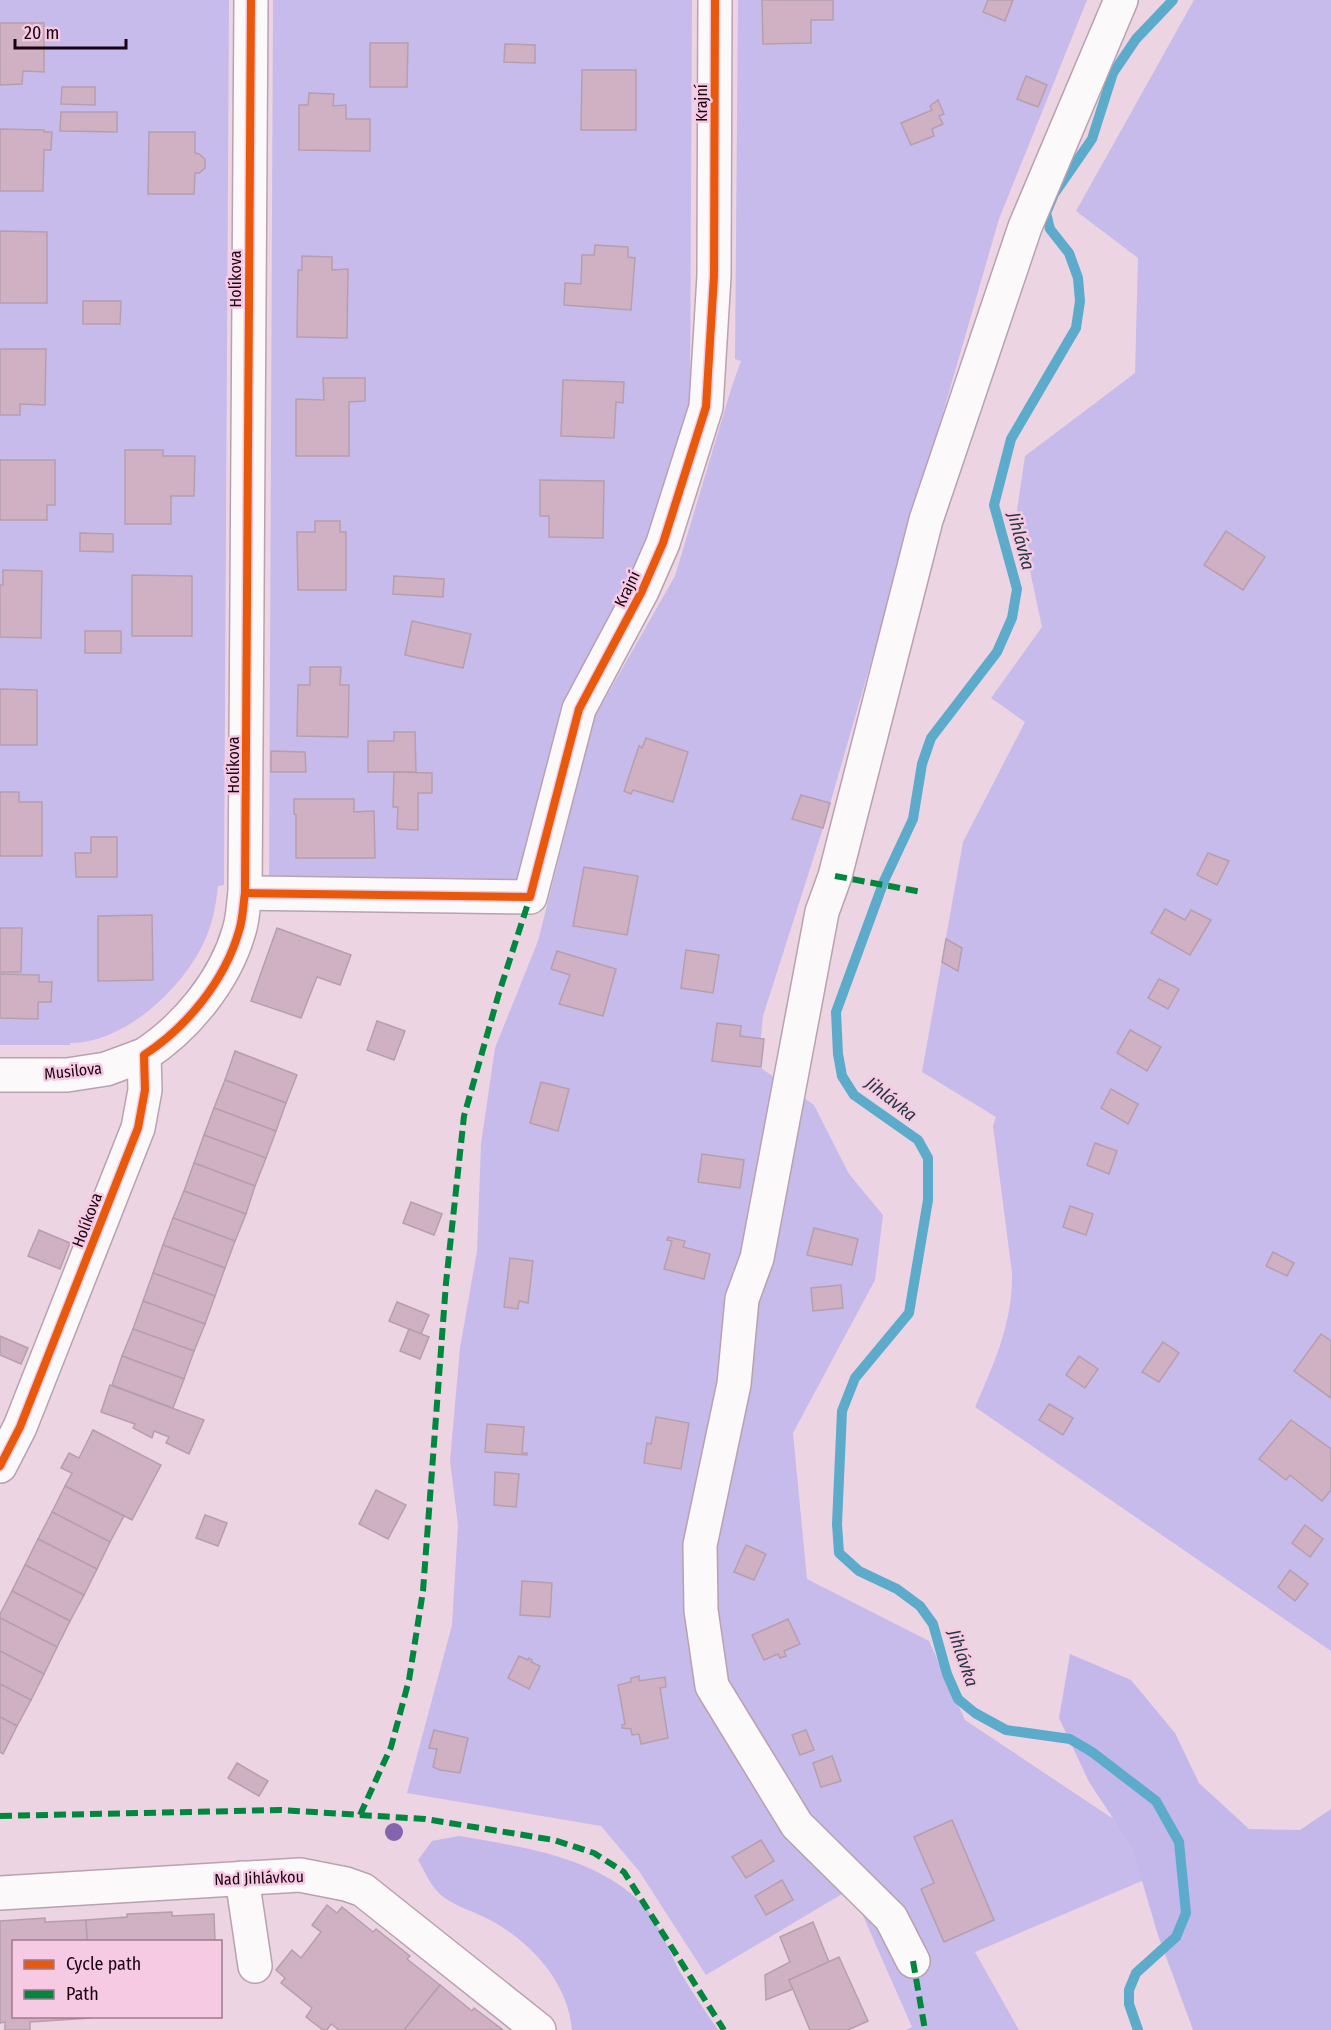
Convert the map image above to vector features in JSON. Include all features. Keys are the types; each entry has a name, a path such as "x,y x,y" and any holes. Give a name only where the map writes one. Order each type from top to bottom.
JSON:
{"street":[{"name":"Holíkova","path":"0,1466 20,1427 138,1128 145,1090 144,1054 165,1041 199,1006 225,965 239,931 245,893 250,0"},
{"name":"Krajní","path":"245,893 530,897 579,710 642,591 663,543 706,407 714,276 715,0"},
{"path":"913,1961 891,1918 797,1825 712,1686 701,1610 700,1545 734,1384 742,1299 757,1258 822,912 835,876 926,520 1025,227 1120,0"},
{"name":"Musilova","path":"0,1075 67,1075 106,1069 144,1054"},
{"name":"Nad Jihlávkou","path":"0,1893 300,1875 346,1884 363,1890 539,2030"},
{"path":"242,1878 255,1966"}],"shaded area":[{"path":"0,0 229,0 224,885 218,886 213,916 203,944 181,979 166,995 130,1024 90,1041 70,1043 70,1045 0,1045"},
{"path":"273,0 692,0 690,400 634,578 561,709 521,882 269,885"},
{"path":"738,0 1087,0 999,219 823,828 763,1016 758,1066 814,1105 849,1174 883,1215 875,1280 793,1433 807,1579 929,1641 965,1720 1133,1832 1163,1872 975,1952 1019,2030 906,2030 912,2027 857,1902 842,1894 706,1975 639,1871 601,1826 407,1793 452,1625 458,1525 450,1461 460,1348 477,1251 481,1144 495,1048 538,941 594,718 675,576 741,361 735,359"},
{"path":"1194,0 1331,0 1331,1651 975,1407 1006,1326 1011,1291 1012,1273 993,1126 996,1117 922,1072 963,842 1025,722 991,698 1042,627 1017,510 1025,456 1135,373 1138,258 1076,211"},
{"path":"1070,1654 1131,1680 1175,1733 1199,1783 1249,1829 1300,1830 1331,1809 1331,2030 1193,2030 1158,1935 1132,1847 1089,1782 1059,1718"},
{"path":"459,1836 559,1857 606,1876 626,1890 650,1913 680,1972 718,2030 572,2030 569,2012 555,1980 533,1952 505,1929 443,1896 429,1880 418,1860 432,1841"}],"building":[{"path":"762,0 833,0 833,20 811,20 811,43 763,44"},
{"path":"988,0 1013,0 1005,21 983,12"},
{"path":"0,23 44,23 44,72 23,71 22,84 0,85"},
{"path":"370,43 408,43 407,87 370,87"},
{"path":"505,44 535,45 535,63 504,62"},
{"path":"582,70 636,70 636,130 581,130"},
{"path":"1026,76 1047,85 1038,107 1017,99"},
{"path":"62,87 95,87 95,105 61,104"},
{"path":"309,93 334,94 333,106 346,105 346,119 370,119 370,151 299,150 299,105 308,105"},
{"path":"938,100 944,114 939,116 943,124 932,129 934,136 911,145 901,123 932,110 930,106"},
{"path":"61,112 117,112 117,132 60,131"},
{"path":"0,129 52,132 51,150 44,150 43,191 0,191"},
{"path":"149,132 195,132 195,153 205,159 205,168 195,173 194,194 148,194"},
{"path":"0,231 47,232 47,303 0,303"},
{"path":"595,245 628,247 628,257 635,258 631,310 564,305 565,283 581,284 582,255 594,255"},
{"path":"302,256 332,257 332,270 348,269 347,338 297,337 298,270 302,270"},
{"path":"83,301 121,301 120,324 83,324"},
{"path":"0,349 46,349 45,405 20,404 20,415 0,415"},
{"path":"323,378 365,378 365,401 349,402 349,456 296,456 296,399 324,400"},
{"path":"563,380 624,382 623,403 616,402 614,438 561,436"},
{"path":"125,450 163,450 163,456 195,456 194,496 171,496 171,524 125,524"},
{"path":"0,460 55,460 55,505 47,505 47,520 0,520"},
{"path":"540,480 604,481 603,538 549,537 549,516 540,516"},
{"path":"315,521 340,521 340,532 346,532 346,590 298,590 297,532 315,532"},
{"path":"1226,531 1265,557 1243,590 1204,565"},
{"path":"80,533 113,534 113,552 80,551"},
{"path":"3,570 42,571 41,638 0,637 0,585 3,585"},
{"path":"132,575 192,576 192,636 132,636"},
{"path":"394,576 444,579 443,597 393,594"},
{"path":"412,621 471,634 463,668 405,655"},
{"path":"85,631 121,631 121,653 85,653"},
{"path":"310,667 341,667 340,685 349,685 348,737 297,736 298,685 310,685"},
{"path":"0,689 37,690 37,745 0,745"},
{"path":"394,732 415,732 416,772 368,772 368,741 394,741"},
{"path":"646,738 688,752 673,802 633,790 631,794 624,791 639,746 642,748"},
{"path":"271,751 305,752 306,772 271,772"},
{"path":"394,772 432,773 432,793 418,793 418,830 397,829 398,807 393,807"},
{"path":"0,792 19,792 19,802 42,802 42,856 0,856"},
{"path":"801,795 830,803 823,828 792,819"},
{"path":"294,799 354,799 354,812 374,811 375,858 296,858"},
{"path":"91,837 117,837 117,877 76,877 75,853 91,853"},
{"path":"1208,853 1229,861 1217,885 1197,875"},
{"path":"584,867 638,876 627,935 573,926"},
{"path":"1165,909 1185,920 1191,910 1211,920 1190,955 1151,933"},
{"path":"152,915 153,980 98,981 98,916"},
{"path":"0,928 22,928 21,972 0,972"},
{"path":"277,928 351,955 340,985 317,977 301,1018 251,1001"},
{"path":"946,939 962,948 958,971 942,962"},
{"path":"686,950 719,955 713,993 681,988"},
{"path":"557,951 616,969 603,1016 559,1004 570,975 551,969"},
{"path":"0,974 39,975 39,982 52,982 51,1002 38,1002 38,1019 0,1018"},
{"path":"1159,979 1179,989 1168,1009 1148,998"},
{"path":"377,1021 405,1031 394,1060 367,1050"},
{"path":"717,1023 741,1026 740,1036 764,1039 761,1067 712,1061"},
{"path":"1130,1030 1161,1047 1147,1071 1117,1053"},
{"path":"235,1051 297,1075 286,1103 225,1080"},
{"path":"225,1080 286,1103 276,1131 214,1108"},
{"path":"541,1082 569,1089 558,1131 530,1123"},
{"path":"1111,1089 1138,1104 1128,1124 1101,1108"},
{"path":"214,1108 276,1131 266,1158 204,1135"},
{"path":"204,1135 266,1158 255,1186 194,1163"},
{"path":"1095,1143 1117,1151 1109,1174 1087,1165"},
{"path":"702,1154 744,1160 740,1188 698,1182"},
{"path":"194,1163 255,1186 246,1214 184,1191"},
{"path":"184,1191 246,1214 235,1241 173,1218"},
{"path":"411,1202 442,1214 434,1235 403,1223"},
{"path":"1070,1206 1093,1214 1086,1235 1063,1227"},
{"path":"173,1218 235,1241 225,1268 163,1245"},
{"path":"814,1228 858,1239 852,1265 807,1255"},
{"path":"39,1230 70,1243 60,1269 28,1256"},
{"path":"668,1237 685,1241 683,1247 710,1254 704,1279 664,1269 672,1241 667,1240"},
{"path":"163,1245 225,1268 215,1296 153,1273"},
{"path":"1273,1252 1294,1263 1287,1276 1266,1266"},
{"path":"510,1258 533,1261 528,1303 519,1301 518,1309 504,1307"},
{"path":"153,1273 215,1296 205,1324 143,1301"},
{"path":"841,1285 843,1308 813,1311 811,1288"},
{"path":"143,1301 205,1324 194,1351 133,1329"},
{"path":"397,1302 429,1315 421,1334 389,1321"},
{"path":"133,1329 194,1351 184,1379 122,1356"},
{"path":"409,1329 429,1337 420,1359 400,1351"},
{"path":"1321,1334 1331,1341 1331,1398 1294,1371"},
{"path":"0,1336 28,1348 21,1364 0,1355"},
{"path":"1163,1342 1179,1353 1159,1382 1142,1372"},
{"path":"122,1356 184,1379 173,1408 112,1385"},
{"path":"1079,1356 1098,1369 1085,1388 1066,1375"},
{"path":"110,1385 204,1420 189,1454 166,1443 169,1437 154,1431 152,1438 133,1428 135,1424 101,1412"},
{"path":"1049,1404 1073,1418 1063,1435 1039,1420"},
{"path":"656,1417 689,1423 681,1469 644,1463 647,1443 651,1444"},
{"path":"1291,1420 1331,1449 1331,1490 1322,1501 1290,1475 1286,1480 1259,1459"},
{"path":"487,1424 524,1427 522,1453 527,1453 527,1455 485,1452"},
{"path":"93,1430 161,1465 132,1520 65,1486 72,1473 61,1468 69,1453 79,1458"},
{"path":"495,1472 519,1474 516,1507 494,1505"},
{"path":"65,1486 124,1516 110,1542 52,1512"},
{"path":"376,1490 406,1505 388,1539 359,1524"},
{"path":"52,1512 110,1542 97,1569 38,1539"},
{"path":"205,1515 227,1523 218,1546 196,1538"},
{"path":"1305,1525 1323,1539 1310,1557 1292,1543"},
{"path":"38,1539 97,1569 84,1595 25,1565"},
{"path":"746,1545 766,1554 754,1580 734,1572"},
{"path":"25,1565 84,1595 70,1621 12,1591"},
{"path":"1290,1570 1308,1584 1295,1601 1278,1587"},
{"path":"522,1581 552,1583 550,1617 520,1615"},
{"path":"12,1591 70,1621 57,1647 0,1618"},
{"path":"0,1618 57,1647 44,1674 0,1651"},
{"path":"788,1619 800,1644 784,1651 786,1656 780,1658 778,1654 764,1660 752,1635"},
{"path":"0,1651 44,1674 31,1700 0,1684"},
{"path":"519,1656 528,1660 529,1658 531,1662 540,1666 529,1689 508,1678"},
{"path":"639,1676 639,1681 665,1677 666,1687 660,1688 668,1738 641,1744 639,1734 632,1735 631,1729 622,1728 625,1724 618,1685 631,1682 631,1678"},
{"path":"0,1684 31,1700 17,1726 0,1717"},
{"path":"0,1717 17,1726 3,1754 0,1752"},
{"path":"434,1730 468,1738 460,1773 433,1767 437,1749 429,1748"},
{"path":"806,1730 814,1750 800,1755 792,1735"},
{"path":"832,1756 841,1781 821,1787 813,1763"},
{"path":"237,1763 268,1781 259,1796 228,1778"},
{"path":"952,1820 994,1920 944,1942 921,1889 934,1883 914,1837"},
{"path":"761,1840 774,1861 746,1878 732,1857"},
{"path":"782,1880 793,1900 766,1915 755,1896"},
{"path":"327,1905 337,1913 342,1907 373,1932 376,1929 410,1956 407,1959 440,1985 404,2030 339,2030 331,2024 327,2030 323,2030 306,2017 312,2008 281,1983 285,1978 276,1970 292,1950 301,1958 321,1932 312,1925"},
{"path":"172,1912 172,1916 214,1914 215,1940 87,1940 86,1920 127,1917 127,1914"},
{"path":"45,1918 45,1922 86,1920 87,1940 12,1940 12,2018 91,2018 30,2022 30,2030 5,2030 5,2022 0,2023 0,1921"},
{"path":"813,1922 829,1962 789,1980 793,1989 766,2000 765,1975 790,1962 780,1937"},
{"path":"839,1957 868,2021 848,2030 810,2030 789,1980"},
{"path":"440,1985 472,2011 474,2008 503,2030 404,2030"}],"waterway":[{"name":"Jihlávka","path":"1138,2030 1129,2004 1129,1990 1136,1973 1176,1937 1186,1913 1179,1842 1156,1801 1092,1752 1070,1739 1006,1730 975,1713 958,1699 947,1674 933,1624 920,1606 897,1589 859,1571 839,1553 837,1524 842,1411 855,1378 909,1313 928,1200 928,1158 918,1140 854,1095 842,1076 838,1054 836,1012 884,881 913,819 922,764 931,738 997,652 1012,618 1017,589 994,505 1011,439 1076,328 1080,301 1078,278 1069,253 1050,229 1046,213 1054,194 1092,139 1113,73 1136,39 1173,0"}],"marked path":[{"path":"835,876 922,892"},
{"path":"360,1815 391,1747 409,1680 423,1591 446,1283 464,1116 499,993 530,897"},
{"path":"0,1816 281,1810 425,1819 554,1840 594,1853 624,1872 724,2030"},
{"path":"913,1961 925,2030"}],"cycle path":[{"path":"0,1466 20,1427 138,1128 145,1090 144,1055 175,1031 202,1001 233,949 241,922 245,893 251,0"},
{"path":"245,893 530,897 579,709 642,591 663,543 706,407 714,276 715,0"}]}
